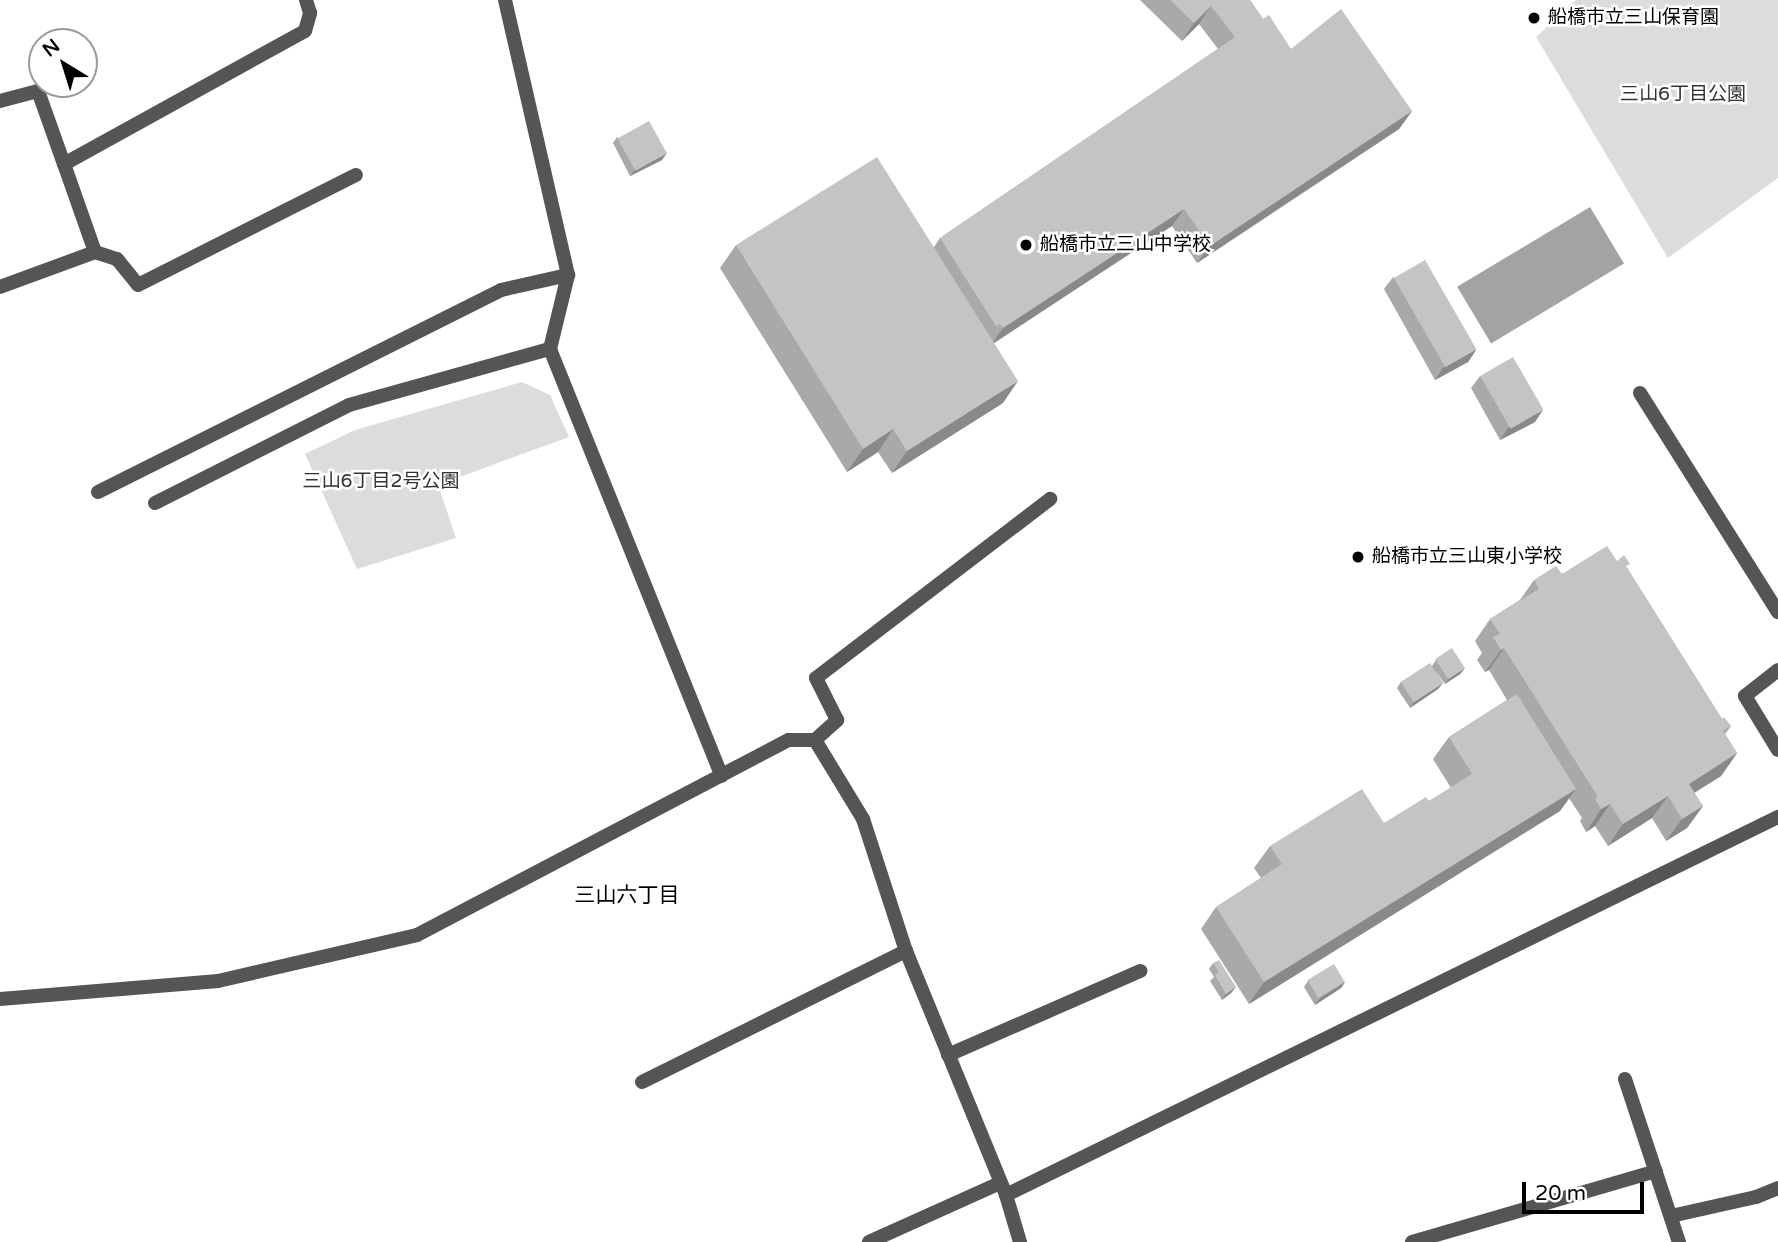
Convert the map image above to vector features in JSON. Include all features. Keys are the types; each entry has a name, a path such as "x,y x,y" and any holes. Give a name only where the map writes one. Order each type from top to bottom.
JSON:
{"street":[{"path":"64,164 305,31 310,13 306,0"},
{"path":"505,0 568,275 550,349 722,776"},
{"path":"0,102 38,91 95,252"},
{"path":"0,286 95,252 117,258 138,285 356,175"},
{"path":"98,492 500,290 568,275"},
{"path":"155,503 349,405 550,349"},
{"path":"1640,393 1778,612"},
{"path":"0,999 218,981 417,935 789,740 815,740 837,720 816,678 1050,499"},
{"path":"1778,670 1745,696 1778,750"},
{"path":"815,740 863,819 906,951 1003,1189 1020,1242"},
{"path":"869,1242 1003,1189 1778,817"},
{"path":"642,1082 906,951"},
{"path":"948,1055 1140,971"},
{"path":"1625,1079 1679,1242"},
{"path":"1412,1242 1656,1171"},
{"path":"1671,1216 1756,1197 1778,1188"}],"green space":[{"name":"三山6丁目公園","path":"1576,0 1778,0 1778,178 1668,258 1536,37"},
{"name":"三山6丁目2号公園","path":"522,382 550,395 569,437 438,485 456,538 357,569 305,454 355,430"}],"shaded area":[{"path":"1590,207 1624,264 1491,343 1457,287"}],"building":[{"path":"1170,0 1250,0 1263,19 1269,15 1291,49 1341,9 1412,111 1210,246 1184,209 1003,328 1000,324 996,326 940,238 1235,37 1211,6 1194,23"},
{"path":"649,121 667,153 635,171 618,138"},
{"path":"877,157 1018,381 907,451 893,429 863,449 736,245"},
{"path":"1425,260 1476,349 1445,367 1394,278"},
{"path":"1513,357 1544,410 1511,429 1480,376"},
{"path":"1607,546 1617,561 1624,555 1630,564 1626,566 1722,719 1724,717 1731,726 1723,731 1737,753 1689,784 1703,806 1682,819 1668,796 1623,824 1610,804 1601,809 1595,799 1598,797 1504,648 1501,650 1493,637 1500,634 1490,619 1539,589 1534,580 1556,566 1562,574"},
{"path":"1452,648 1465,668 1448,679 1435,659"},
{"path":"1430,663 1443,683 1414,702 1401,682"},
{"path":"1517,694 1576,789 1264,982 1216,907 1282,864 1270,846 1362,789 1384,823 1426,797 1429,801 1472,774 1449,737"},
{"path":"1219,960 1236,987 1226,994 1215,975 1219,972 1213,963"},
{"path":"1334,964 1345,982 1318,998 1307,980"}],"place":[{"name":"船橋市立三山保育園","path":"1534,18"},
{"name":"船橋市立三山中学校","path":"1026,245"},
{"name":"船橋市立三山東小学校","path":"1358,557"}],"district":[{"name":"三山六丁目","path":"627,896"}]}
